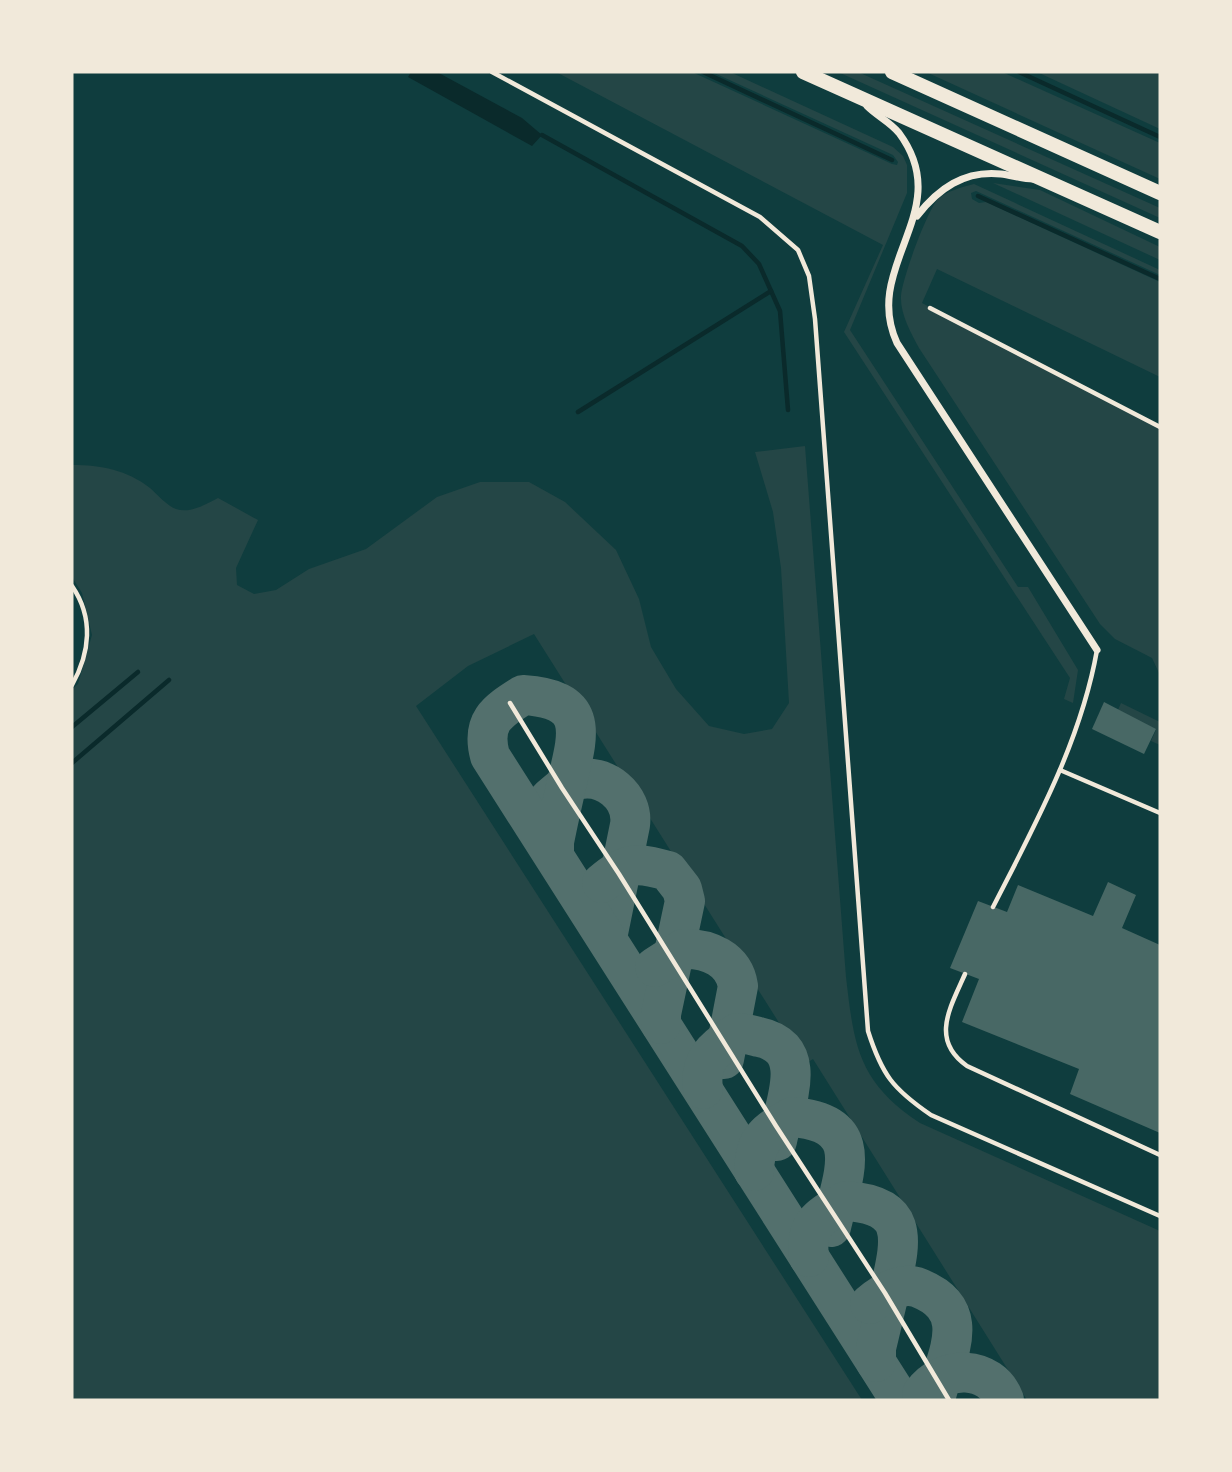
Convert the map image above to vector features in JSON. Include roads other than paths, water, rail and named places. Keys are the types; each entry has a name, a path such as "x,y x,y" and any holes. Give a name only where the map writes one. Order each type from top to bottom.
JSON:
{"main road":[{"path":"803,72 1160,232"},
{"path":"892,72 1160,194"}],"street":[{"path":"858,97 876,115 891,124 909,150 918,184 915,219"},
{"path":"1048,181 984,174 967,177 943,188 932,197 915,219 892,275 889,297 890,327 897,343 1097,650"}],"lane":[{"path":"492,72 760,217 798,250 809,276 815,319 868,1031 877,1058 888,1079 905,1097 931,1115 1160,1216"},
{"path":"930,308 1160,426"},
{"path":"72,586 85,613 88,630 87,649 72,685"},
{"path":"993,907 1060,770 1091,685 1097,650"},
{"path":"510,703 949,1400"},
{"path":"1060,770 1160,813"},
{"path":"965,974 945,1027 947,1046 957,1059 1160,1155"}],"waterway":[{"path":"703,72 892,160"},
{"path":"1019,72 1160,137"},
{"path":"542,135 742,246 759,264 780,311 788,410"},
{"path":"978,196 1160,279"},
{"path":"578,412 771,291"},
{"path":"72,727 138,672"},
{"path":"72,763 169,680"}]}
